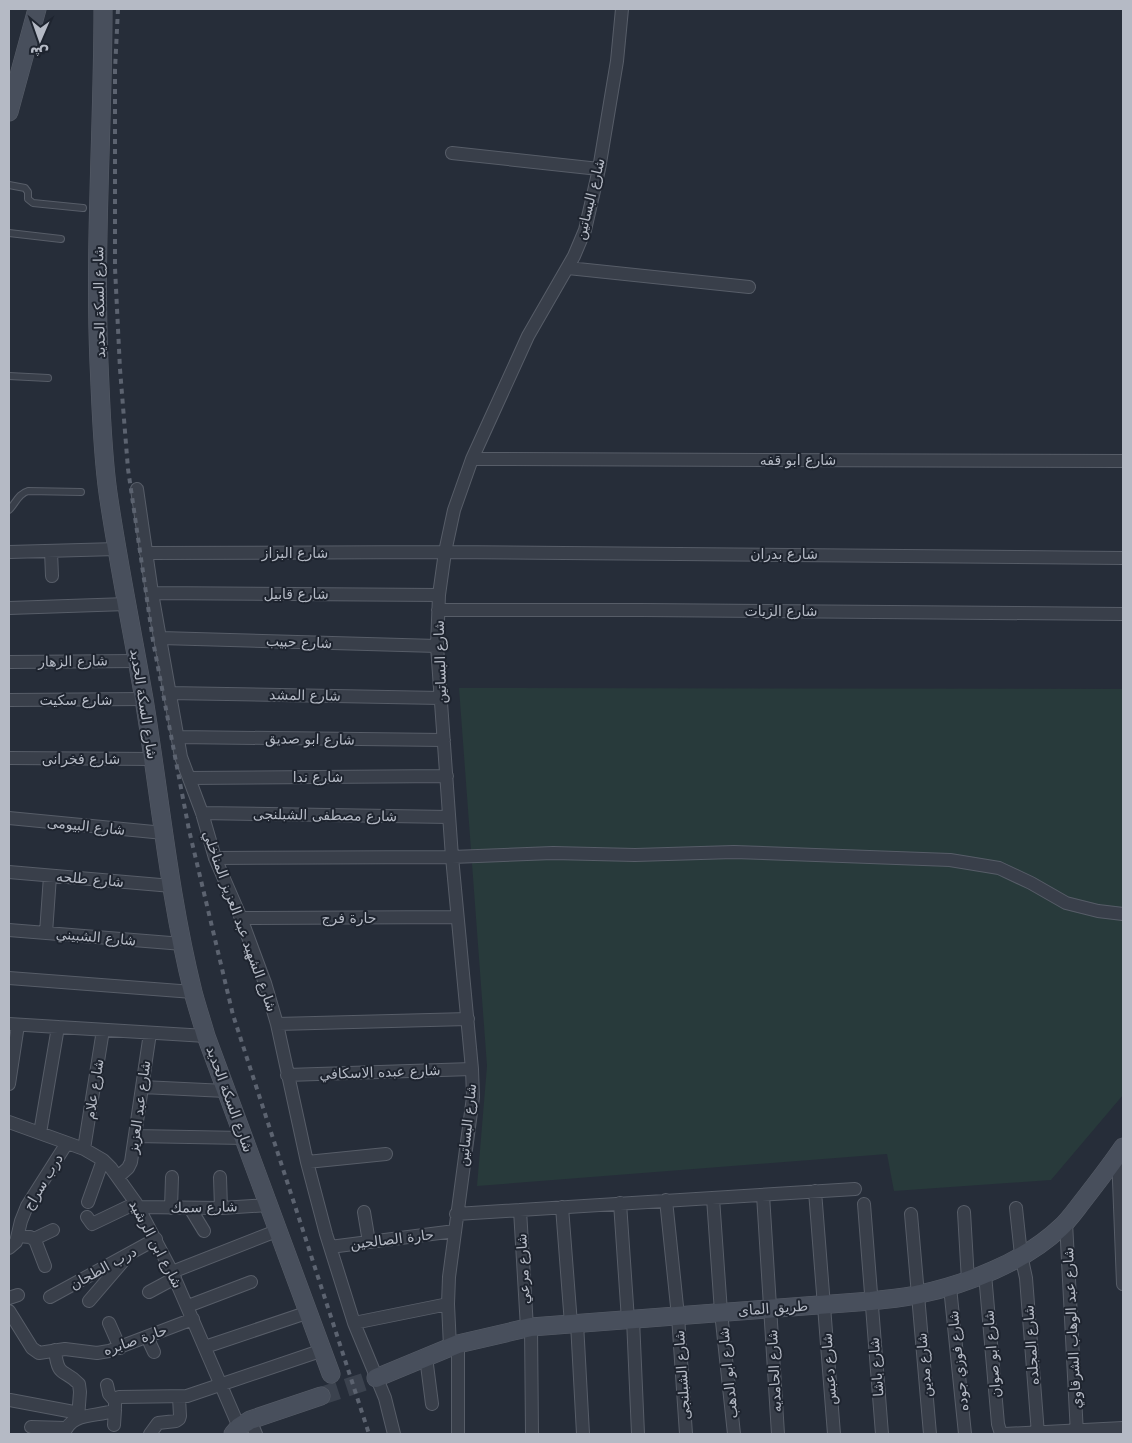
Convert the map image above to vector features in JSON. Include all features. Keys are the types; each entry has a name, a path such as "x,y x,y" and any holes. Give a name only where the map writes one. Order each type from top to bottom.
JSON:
{"street":[{"path":"9,112 15,74 37,9"},
{"name":"شارع السكة الحديد","path":"104,9 104,61 98,196 99,351 105,464 144,699 172,886 193,992 206,1036 331,1374"},
{"name":"شارع البساتين","path":"458,1434 454,1346 448,1304 449,1276 472,1097 472,1069 452,857 437,646 439,595 445,552 454,510 472,459 528,336 568,268 585,230 599,169 617,61 622,9"},
{"path":"452,153 599,169"},
{"path":"568,268 749,287"},
{"name":"شارع ابو قفه","path":"472,459 1123,461"},
{"name":"شارع الشهيد عبد العزيز المناخلي","path":"137,489 152,593 181,757 202,813 215,858 241,918 265,983 307,1162 330,1247 354,1323 385,1398 394,1434"},
{"path":"9,552 118,549"},
{"path":"51,551 52,576"},
{"name":"شارع البزاز","path":"146,553 445,552"},
{"name":"شارع بدران","path":"445,552 1123,558"},
{"name":"شارع قابيل","path":"152,593 439,595"},
{"path":"9,608 127,604"},
{"name":"شارع الزيات","path":"438,610 1123,614"},
{"name":"شارع حبيب","path":"161,638 437,646"},
{"name":"شارع الزهار","path":"9,662 137,661"},
{"name":"شارع المشد","path":"169,693 441,698"},
{"name":"شارع سكيت","path":"9,700 144,699"},
{"name":"شارع ابو صديق","path":"177,737 444,740"},
{"name":"شارع فخرانى","path":"9,758 153,759"},
{"name":"شارع ندا","path":"189,778 447,776"},
{"name":"شارع مصطفى الشبلنجى","path":"202,813 449,817"},
{"name":"شارع البيومى","path":"9,818 164,833"},
{"path":"215,858 452,857 553,853 635,855 734,852 950,860 999,868 1031,883 1066,903 1098,912 1123,914"},
{"name":"شارع طلحه","path":"9,872 172,886"},
{"path":"46,933 50,876"},
{"name":"حارة فرج","path":"241,918 457,917"},
{"name":"شارع الشبيني","path":"9,930 183,944"},
{"path":"9,978 193,992"},
{"path":"276,1024 468,1018"},
{"path":"9,1084 13,1024 206,1036"},
{"path":"40,1133 58,1027"},
{"name":"شارع علام","path":"84,1149 104,1030"},
{"name":"شارع عبد العزيز","path":"118,1176 128,1168 131,1162 150,1033"},
{"name":"شارع عبده الاسكافي","path":"287,1075 472,1069"},
{"path":"142,1087 226,1091"},
{"name":"شارع ابن الرشيد","path":"9,1122 84,1149 103,1160 118,1176 137,1205 174,1275 222,1385 244,1429"},
{"path":"135,1136 244,1138"},
{"name":"درب سراج","path":"9,1248 16,1242 23,1213 67,1143"},
{"path":"1120,1151 1123,1284"},
{"name":"طريق الماى","path":"376,1378 454,1346 529,1328 871,1301 918,1295 950,1287 977,1277 1021,1256 1043,1242 1066,1222 1120,1151"},
{"path":"307,1162 386,1154"},
{"path":"88,1202 103,1160"},
{"path":"171,1208 172,1177"},
{"path":"220,1177 221,1208"},
{"path":"456,1214 855,1189"},
{"name":"شارع دعبس","path":"815,1192 834,1434"},
{"path":"763,1195 770,1308"},
{"name":"شارع ابو الدهب","path":"714,1198 722,1312 734,1434"},
{"name":"شارع الشبلنجى","path":"666,1200 678,1316 686,1434"},
{"path":"620,1203 631,1319 638,1434"},
{"name":"شارع باشا","path":"864,1204 882,1434"},
{"path":"87,1217 92,1224 137,1205"},
{"name":"شارع سمك","path":"137,1205 171,1208 221,1208 269,1205"},
{"path":"562,1207 574,1324 582,1434"},
{"path":"190,1208 204,1231"},
{"name":"شارع المجلده","path":"1016,1208 1021,1256 1026,1278 1038,1433"},
{"name":"شارع مرعي","path":"520,1210 529,1328 532,1434"},
{"path":"364,1212 369,1242"},
{"name":"شارع ابو صوان","path":"964,1212 977,1277 998,1424 1003,1434"},
{"name":"شارع مدين","path":"911,1214 930,1434"},
{"name":"شارع عبد الوهاب الشرقاوي","path":"1066,1222 1077,1432"},
{"path":"18,1236 34,1238 53,1230"},
{"path":"149,1292 174,1275 279,1230"},
{"name":"حارة الصالحين","path":"330,1247 454,1231"},
{"path":"34,1238 45,1266"},
{"name":"درب الطحان","path":"50,1296 156,1239"},
{"path":"89,1301 118,1276 131,1252"},
{"path":"188,1306 252,1282"},
{"name":"شارع فوزي جوده","path":"950,1287 965,1434"},
{"path":"354,1323 448,1304"},
{"name":"شارع الحامديه","path":"770,1308 778,1434"},
{"name":"حارة صابره","path":"9,1311 35,1351 44,1353 65,1349 97,1353 120,1348 193,1319"},
{"path":"205,1347 309,1312"},
{"path":"109,1323 120,1348"},
{"path":"9,1335 24,1336"},
{"path":"147,1337 154,1352"},
{"path":"55,1350 57,1365 60,1370 79,1384 79,1416"},
{"path":"10,1400 79,1416 112,1412 119,1397 187,1396 323,1350"},
{"path":"426,1357 432,1404"},
{"path":"107,1385 115,1405 114,1425"},
{"path":"244,1429 321,1396"},
{"path":"150,1434 158,1423 179,1419 179,1397"},
{"path":"31,1427 65,1431 71,1422 79,1416"},
{"path":"1003,1434 1077,1432 1123,1428"}],"lane":[{"path":"9,186 24,188 28,192 28,199 33,203 83,208"},
{"path":"9,233 61,239"},
{"path":"9,376 48,378"},
{"path":"9,510 18,496 28,491 81,492"}],"shaded area":[{"path":"459,688 1123,689 1123,1095 1051,1180 894,1191 887,1154 477,1186 487,1066"}],"tunnel":[{"path":"321,1396 376,1378"}],"railway":[{"path":"118,9 115,70 115,268 120,369 128,469 153,641 189,830 233,1015 369,1434"}]}
